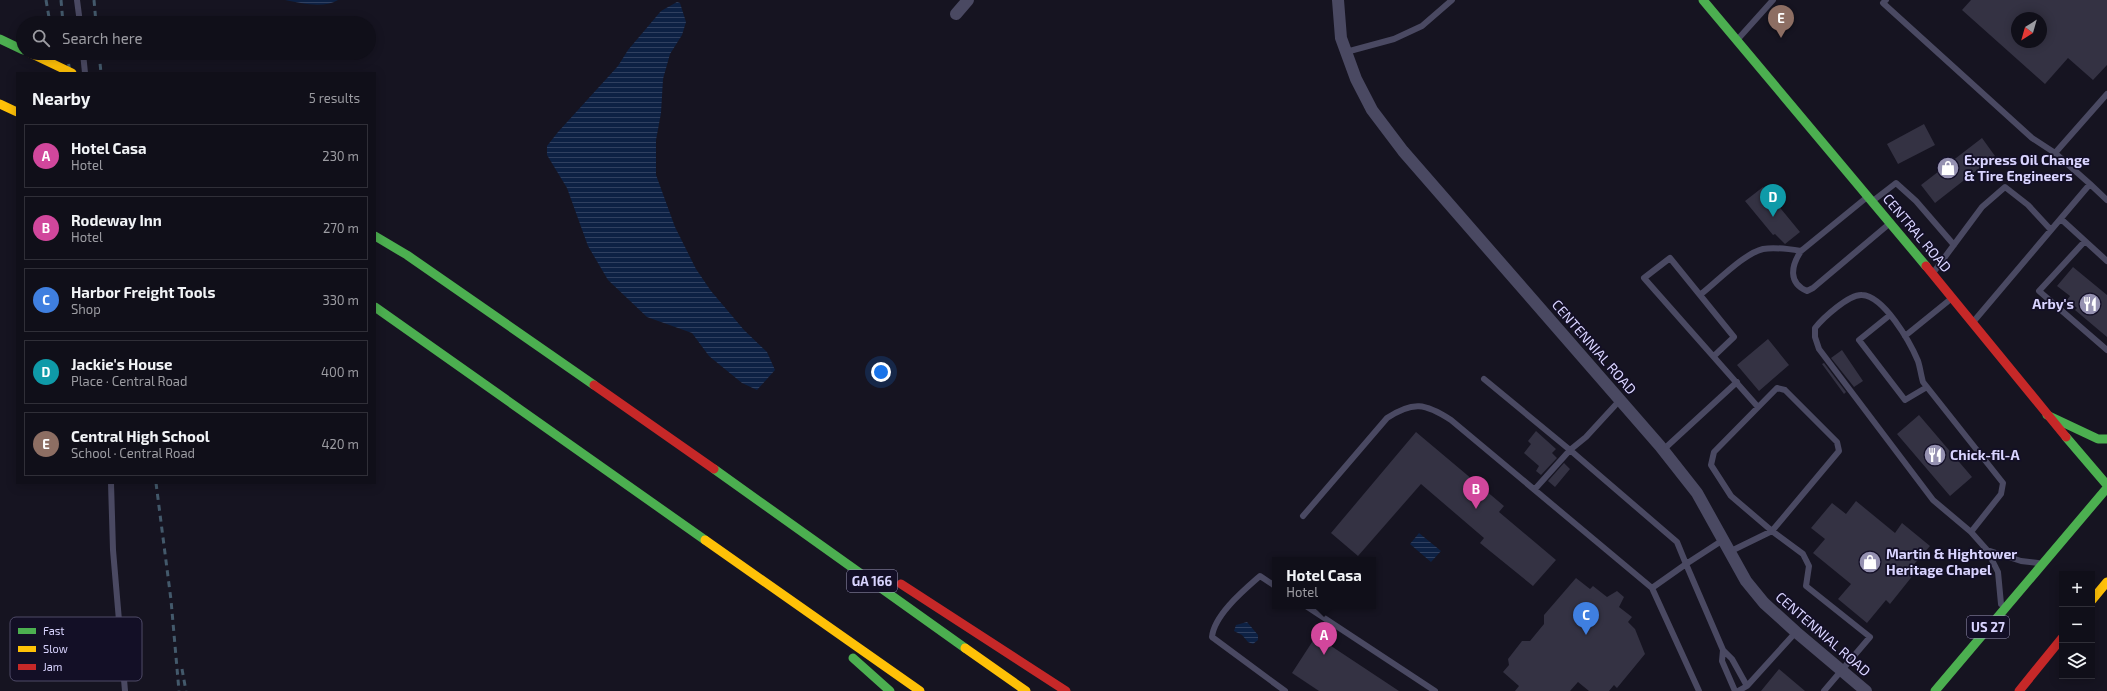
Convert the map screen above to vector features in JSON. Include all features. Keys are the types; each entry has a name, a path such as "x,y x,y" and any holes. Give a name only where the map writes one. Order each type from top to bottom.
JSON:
{"main road":[{"name":"CENTRAL ROAD","path":"1703,0 1973,322 2047,415 2107,486"},
{"path":"0,39 16,47"},
{"path":"45,60 70,72"},
{"path":"0,104 16,112"},
{"path":"376,237 407,255 718,472 778,503"},
{"path":"376,308 920,691"},
{"path":"2047,415 2098,439 2107,439"},
{"name":"GA 166","path":"718,472 1026,691"},
{"name":"US 27","path":"1935,691 2107,486"},
{"path":"896,580 954,620 1066,691"},
{"path":"2095,596 2107,582"},
{"path":"786,597 890,691"},
{"path":"2022,689 2059,642"}],"street":[{"path":"956,14 968,0"},
{"name":"CENTENNIAL ROAD","path":"1338,0 1341,38 1356,79 1372,110 1403,151 1663,450 1697,493 1746,581 1764,603 1866,691"}],"lane":[{"path":"77,0 79,16"},
{"path":"1346,52 1394,39 1422,26 1452,0"},
{"path":"1737,40 1773,0"},
{"path":"1886,0 1883,3 2032,138 2054,153 2107,200"},
{"path":"84,60 85,72"},
{"path":"2054,153 2107,94"},
{"path":"1890,223 1813,288 1807,291 1801,288 1794,281 1792,271 1794,261 1800,251 1870,199 1896,182 1916,201 1954,245"},
{"path":"1973,322 2090,184"},
{"path":"1933,274 1982,207 2006,187 2028,205 2051,230"},
{"path":"2061,219 2107,261"},
{"path":"2085,241 2039,291 2107,350"},
{"path":"1700,296 1750,254 1763,249 1788,249 1800,251"},
{"path":"1714,356 1734,337 1670,258 1644,278 1758,407"},
{"path":"1971,532 2001,494 2003,482 1923,382 1918,362 1905,336 1882,304 1871,297 1861,295 1851,298 1821,320 1815,328 1815,337 1819,349 1933,500 1971,532 1987,550 1998,572 2001,612"},
{"path":"1905,336 1953,298"},
{"path":"1890,315 1859,340 1905,400 1927,387"},
{"path":"1484,379 1570,450 1676,542 1723,650 1732,659 1747,686"},
{"path":"1663,450 1737,382"},
{"path":"1730,552 1772,531 1840,451 1837,442 1785,390 1777,388 1758,407 1714,452 1711,465 1731,496 1772,531 1803,554 1809,566 1806,586 1870,637 1843,671 1824,691"},
{"path":"1535,489 1562,458 1586,437 1620,400"},
{"path":"1303,516 1387,418 1401,409 1414,405 1440,413 1451,420 1535,489 1652,588 1699,691"},
{"path":"111,484 113,550 119,617"},
{"path":"1652,588 1723,540"},
{"path":"1987,550 2021,561 2042,563"},
{"path":"1272,584 1260,576 1233,600 1213,631 1212,637 1285,691"},
{"path":"1311,609 1435,691"},
{"path":"1738,691 1747,686 1796,632"},
{"path":"1723,650 1722,661 1735,691"},
{"path":"124,681 125,691"}],"water":[{"path":"285,0 338,0 332,3 319,5"},
{"path":"677,2 680,3 686,22 682,35 670,54 663,79 661,113 656,140 656,175 675,227 696,269 711,291 744,330 767,352 775,370 757,390 742,383 709,356 692,333 647,317 608,280 588,246 567,188 547,155 547,146 558,132 618,66 628,50 661,11"},
{"path":"1419,533 1441,551 1431,562 1410,544"},
{"path":"1247,622 1258,635 1258,640 1253,644 1248,642 1242,635 1234,631 1236,625"}],"building":[{"path":"1971,0 2107,0 2107,65 2093,80 2068,58 2045,84 1962,10"},
{"path":"1924,124 1935,145 1898,164 1887,144"},
{"path":"1982,138 1995,156 1935,203 1921,185"},
{"path":"1763,187 1800,232 1785,244 1775,234 1773,235 1745,201"},
{"name":"Arby's","path":"2073,267 2107,295 2107,337 2075,310 2077,308 2067,300 2070,296 2057,286"},
{"path":"1768,339 1789,365 1759,391 1737,365"},
{"path":"1842,350 1863,381 1854,387 1831,358"},
{"path":"1824,363 1846,392 1844,394 1822,364"},
{"name":"Chick-fil-A","path":"1919,415 1972,477 1950,496 1897,434"},
{"path":"1536,431 1556,449 1552,453 1557,458 1541,475 1536,471 1539,466 1524,453 1531,444 1528,441"},
{"path":"1416,432 1504,506 1499,512 1556,560 1533,586 1480,543 1484,538 1421,484 1358,556 1331,533"},
{"path":"1564,463 1570,469 1555,487 1548,481"},
{"name":"Martin & Hightower Heritage Chapel","path":"1856,501 1895,533 1902,523 1930,546 1909,570 1914,574 1890,604 1886,600 1867,623 1838,599 1851,584 1813,553 1825,539 1811,528 1832,503 1846,514"},
{"path":"1576,578 1590,589 1593,586 1607,597 1617,591 1624,597 1619,607 1632,617 1628,622 1635,629 1645,654 1617,688 1614,685 1609,691 1589,691 1578,682 1570,691 1515,691 1519,686 1503,672 1509,665 1508,659 1522,641 1530,641 1544,624 1544,615"},
{"path":"1316,636 1399,691 1319,691 1292,673"},
{"path":"1779,669 1805,691 1761,691"}],"railway":[{"path":"46,0 49,16"},
{"path":"61,0 62,16"},
{"path":"94,0 95,16"},
{"path":"56,60 59,72"},
{"path":"68,60 70,72"},
{"path":"100,60 101,72"},
{"path":"156,484 171,600 179,691"},
{"path":"182,669 186,691"}],"traffic: fast":[{"path":"1703,0 1926,266"},
{"path":"0,39 16,47"},
{"path":"376,237 407,255 594,385"},
{"path":"376,308 705,540"},
{"path":"2047,415 2098,439 2107,439"},
{"path":"2066,437 2107,485"},
{"path":"714,469 965,648"},
{"path":"1935,691 2107,488"},
{"path":"853,658 890,691"}],"traffic: slow":[{"path":"45,60 70,72"},
{"path":"0,104 16,112"},
{"path":"705,540 920,691"},
{"path":"2095,596 2107,582"},
{"path":"965,648 1026,691"}],"traffic: jam":[{"path":"1926,266 2066,437"},
{"path":"594,385 714,469"},
{"path":"901,584 1066,691"},
{"path":"2019,691 2059,642"}],"place":[{"name":"Central High School","path":"1781,38"},
{"name":"Express Oil Change & Tire Engineers","path":"1948,168"},
{"name":"Jackie's House","path":"1773,217"},
{"name":"Arby's","path":"2090,304"},
{"name":"Chick-fil-A","path":"1935,455"},
{"name":"Rodeway Inn","path":"1476,509"},
{"name":"Martin & Hightower Heritage Chapel","path":"1870,562"},
{"name":"Harbor Freight Tools","path":"1586,635"},
{"name":"Hotel Casa","path":"1324,655"}]}
